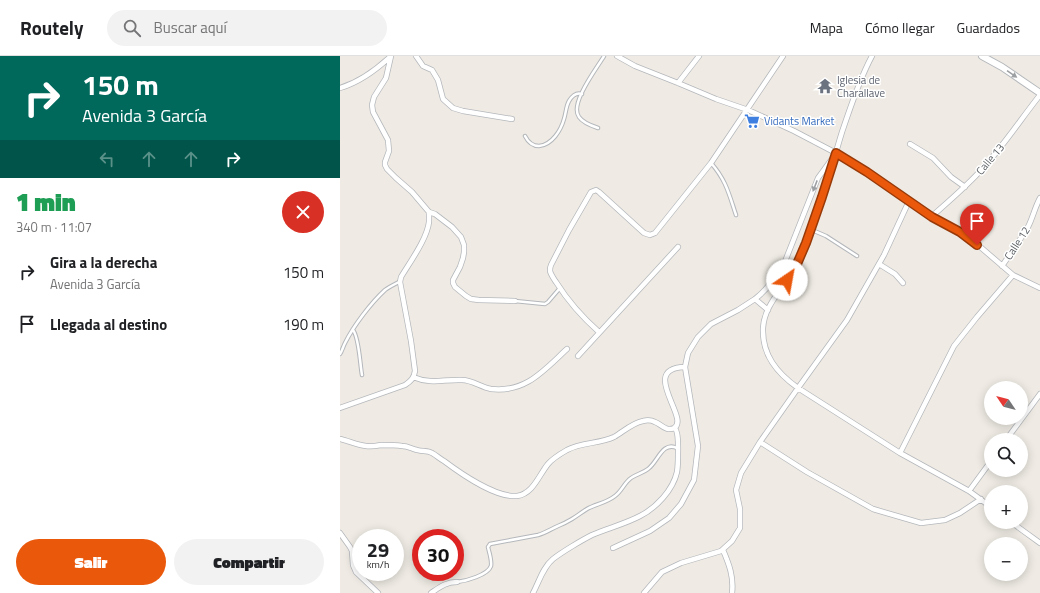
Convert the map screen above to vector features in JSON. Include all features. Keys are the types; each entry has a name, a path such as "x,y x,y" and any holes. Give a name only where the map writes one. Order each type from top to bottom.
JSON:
{"street":[{"path":"340,88 347,86 375,71 391,56 386,78 374,97 372,105 373,112 388,140 389,151 385,162 387,170 412,192 429,212 435,214 452,227 461,237 464,245 463,258 453,280 455,287 472,299 515,301"},
{"path":"416,56 423,66 432,70 438,80 443,99 453,108 512,119"},
{"path":"616,56 635,66 678,82 716,99 748,110 794,131 836,153 867,172 932,217 971,239 1013,275 1040,288"},
{"path":"678,82 698,56"},
{"path":"599,332 576,310 560,288 551,273 550,267 569,230 592,191 596,190 599,192 642,232 652,234 657,232 711,163 783,56"},
{"path":"872,56 858,85 811,230 797,264 774,297 768,310 763,326 763,338 766,352 772,363 787,380 798,388 900,452 969,491 984,501"},
{"path":"982,56 1002,67 1040,94"},
{"name":"Calle 13","path":"932,217 965,187 998,150 1040,94"},
{"path":"910,144 933,158 951,176 965,187"},
{"path":"613,548 650,532 669,518 680,504 694,480 698,446 685,366 688,352 711,324 755,299 764,292 777,276 784,264 818,178 836,153"},
{"name":"Calle 12","path":"1002,266 1021,239 1033,216 1040,198"},
{"path":"644,593 662,572 681,562 721,551 732,541 740,528 740,510 736,490 741,473 760,442 847,320 884,255 909,201"},
{"path":"340,408 405,385 413,378 415,371 411,341 400,282 401,277 419,248 427,231 429,212"},
{"path":"578,356 678,246"},
{"path":"879,264 895,274 903,283"},
{"path":"900,452 954,346 1013,275"},
{"path":"755,299 768,310"},
{"path":"413,378 428,382 462,380 488,388 511,389 530,381 567,349"},
{"path":"675,428 678,424 677,418 666,391 665,380 667,374 672,368 685,366"},
{"path":"1011,433 1040,394"},
{"path":"340,439 368,446 399,445 418,451 429,451 453,468 488,489 517,496 526,492 532,487 550,461 572,448 584,444 601,442 613,437 634,424 643,421 653,421 666,428 675,428"},
{"path":"532,593 553,559 591,536 641,516 653,507 670,488 675,478 677,469 678,448 677,431 675,428"},
{"path":"760,442 807,472 873,509 921,523 945,520 960,513 981,499"},
{"path":"969,491 984,471"},
{"path":"1021,529 1040,543"},
{"path":"340,533 352,550 353,565 356,572 378,593"},
{"path":"723,550 732,574 732,593"},
{"path":"431,593 442,585 450,582 457,582"}],"lane":[{"path":"598,128 583,121 578,115 577,111 578,104 587,83 604,56"},
{"path":"525,136 527,140 536,146 542,146 552,140 562,125 567,104 570,99 576,94 582,94"},
{"path":"711,163 725,182 736,215"},
{"path":"811,230 826,236 858,256"},
{"path":"340,354 344,344 372,303 386,289 400,282"},
{"path":"515,301 545,304 560,288"},
{"path":"353,330 357,338 362,375"},
{"path":"457,582 476,577 489,568 491,564 488,547 489,545 538,535 565,523 585,510 603,503 616,495 630,478 644,472 651,466 664,449 672,446 678,448"}],"place":[{"name":"Iglesia de Charallave","path":"825,86"},
{"name":"Vidants Market","path":"752,121"}],"route":[{"path":"787,280 797,264 806,243 836,153 867,172 932,217 971,239 977,245"}]}
